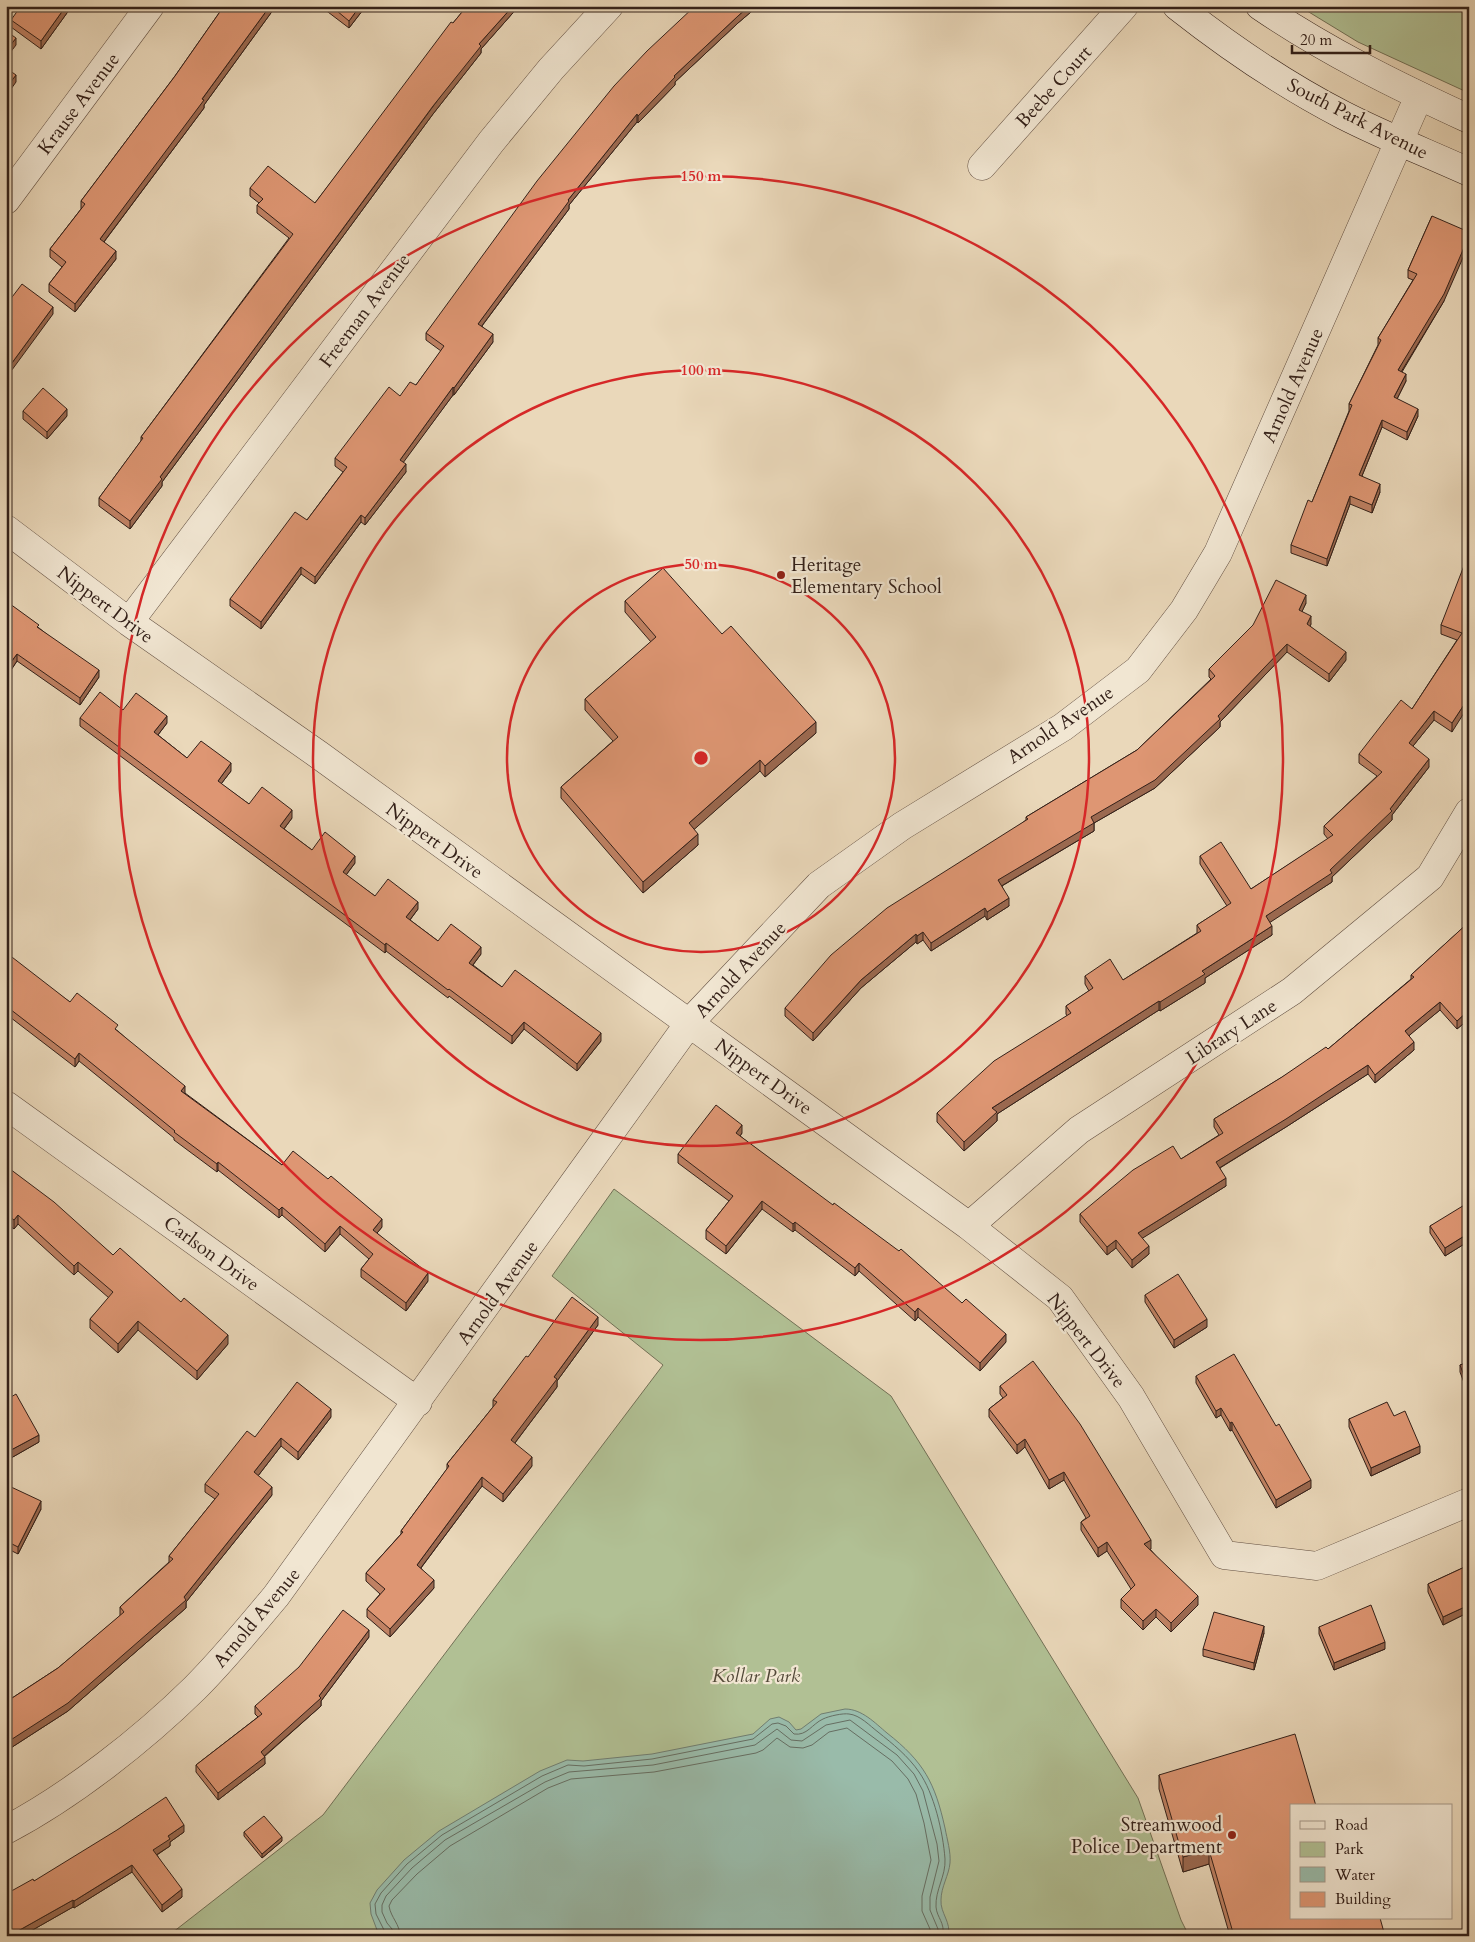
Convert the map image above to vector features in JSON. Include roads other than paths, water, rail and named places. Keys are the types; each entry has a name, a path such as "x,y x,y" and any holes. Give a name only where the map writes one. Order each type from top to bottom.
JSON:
{"street":[{"name":"Krause Avenue","path":"6,200 150,6"},
{"name":"Freeman Avenue","path":"129,622 491,142 551,69 609,6"},
{"name":"Beebe Court","path":"982,166 1124,6"},
{"name":"South Park Avenue","path":"1178,6 1211,32 1280,79 1344,115 1469,172"},
{"path":"1260,6 1312,40 1419,96 1469,119"},
{"name":"Arnold Avenue","path":"6,1830 70,1792 148,1730 195,1688 232,1648 276,1596 418,1402 690,1022 820,885 902,826 1063,727 1138,670 1184,610 1218,553 1419,96"},
{"name":"Nippert Drive","path":"6,529 129,622 320,755 970,1226 1060,1298 1131,1397 1224,1556 1317,1566 1469,1502"},
{"name":"Library Lane","path":"970,1226 1079,1130 1292,991 1430,877 1469,812"},
{"name":"Carlson Drive","path":"6,1104 418,1402"}],"water":[{"path":"845,1709 857,1711 868,1717 900,1744 919,1764 932,1786 941,1812 950,1854 950,1863 941,1900 949,1931 948,1936 384,1936 377,1930 371,1914 370,1903 377,1890 404,1860 439,1831 540,1771 567,1760 583,1761 652,1754 753,1734 770,1719 779,1717 789,1722 796,1730 801,1729 821,1714"}],"place":[{"name":"Heritage Elementary School","path":"781,575"},
{"name":"Streamwood Police Department","path":"1232,1835"}],"park label":[{"name":"Kollar Park","path":"756,1675"}]}
